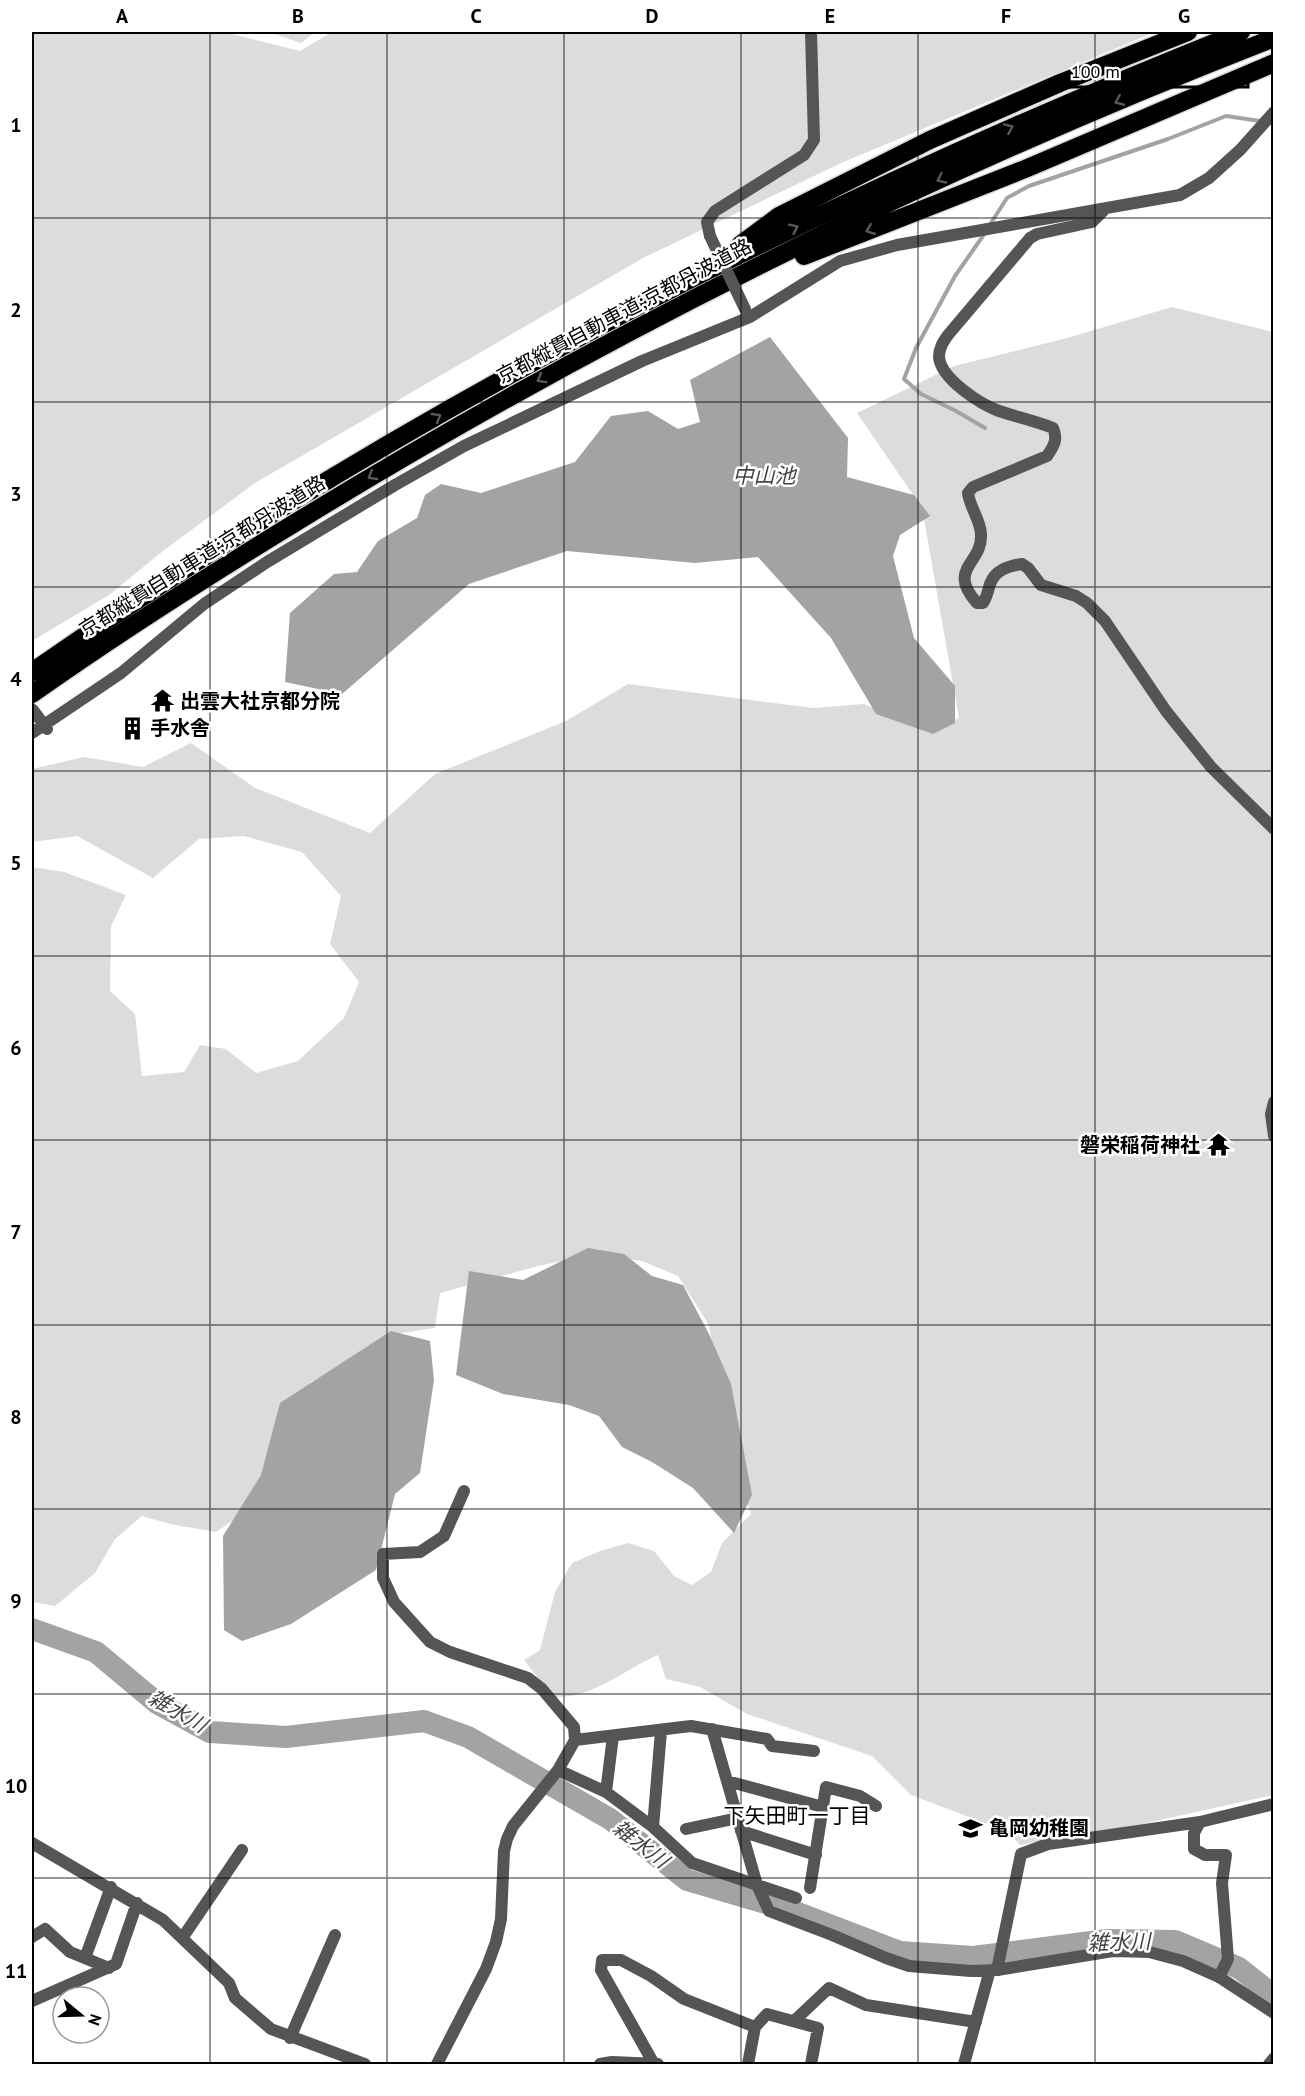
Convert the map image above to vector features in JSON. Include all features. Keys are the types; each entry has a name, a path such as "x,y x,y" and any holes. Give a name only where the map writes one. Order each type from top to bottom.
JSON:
{"highway":[{"path":"698,276 779,216 930,140 1060,83 1188,32"},
{"name":"京都縦貫自動車道;京都丹波道路","path":"32,702 212,574 373,474 566,365 725,283 871,212 1057,127 1188,62 1242,32"},
{"name":"京都縦貫自動車道;京都丹波道路","path":"32,672 210,552 364,459 496,383 698,276 863,194 1051,110 1188,62 1274,38"},
{"path":"566,365 798,258 1025,169 1274,63"}],"street":[{"path":"748,313 710,236 707,222 715,211 804,155 814,140 811,32"},
{"path":"32,733 46,727 121,673 204,603 395,484 464,446 748,313 840,261 897,245 1180,195 1209,178 1240,150 1274,112"},
{"path":"1106,209 1092,222 1036,234 1030,238 948,335 941,347 939,357 942,369 973,397 998,411 1030,419 1053,428 1056,435 1047,456 973,487 968,493 969,502 982,535 980,545 966,570 967,589 977,603 983,603 991,582 997,574 1006,566 1022,564 1041,585 1076,596 1087,603 1105,621 1166,711 1211,767 1274,829"},
{"path":"32,702 46,727"},
{"path":"1274,1102 1271,1114 1274,1136"},
{"path":"437,2064 486,1969 495,1942 501,1919 504,1851 507,1839 513,1826 558,1770 575,1740 574,1727 542,1689 528,1678 450,1652 430,1642 394,1602 383,1578 383,1554 420,1552 444,1536 464,1491"},
{"path":"575,1740 691,1726 767,1739 772,1746 814,1752"},
{"path":"712,1729 757,1885 769,1911 909,1966 971,1971 993,1970 1113,1951 1149,1952 1183,1961 1219,1977 1274,2013"},
{"path":"653,1827 662,1731"},
{"path":"606,1792 613,1736"},
{"path":"558,1770 606,1792 653,1827 692,1863 795,1898"},
{"path":"727,1781 823,1807"},
{"path":"810,1888 826,1787 860,1796 876,1806"},
{"path":"964,2064 993,1970 1020,1854 1048,1844 1200,1822 1274,1804"},
{"path":"686,1829 738,1818"},
{"path":"1200,1822 1194,1833 1194,1849 1205,1855 1226,1855 1222,1883 1228,1959 1219,1977"},
{"path":"741,1831 816,1855"},
{"path":"32,1843 164,1920 229,1983 235,1998 271,2030 365,2064"},
{"path":"183,1937 242,1851"},
{"path":"85,1958 111,1887"},
{"path":"32,2001 116,1964 137,1903"},
{"path":"32,1937 45,1929 70,1952 109,1968"},
{"path":"290,2038 335,1935"},
{"path":"656,2064 601,1970 602,1960 621,1960 651,1976 684,1999 755,2027"},
{"path":"794,2021 829,1988 867,2005 976,2022"},
{"path":"748,2064 755,2027 767,2014 818,2028 811,2064"},
{"path":"1269,2064 1274,2058"},
{"path":"600,2064 612,2062 656,2064"}],"shaded area":[{"path":"32,32 224,32 300,51 332,32 1155,32 841,163 643,258 255,483 163,551 109,595 32,641"},
{"path":"269,32 315,32 301,43"},
{"path":"1172,307 1273,332 1273,1795 1142,1824 1020,1845 1008,1832 911,1795 872,1756 747,1714 700,1687 666,1679 658,1655 595,1689 568,1696 553,1697 524,1660 540,1650 555,1592 572,1563 600,1551 628,1543 654,1551 674,1576 692,1585 711,1572 722,1543 751,1514 731,1455 709,1325 678,1276 642,1261 590,1255 538,1266 440,1293 435,1328 402,1333 367,1346 346,1368 311,1382 241,1515 216,1532 170,1524 142,1516 115,1539 95,1573 55,1606 32,1602 32,867 64,872 126,895 111,926 110,991 135,1014 142,1076 184,1072 200,1045 226,1049 256,1073 298,1061 344,1018 359,982 330,944 341,896 302,852 244,836 199,839 153,878 77,836 32,842 32,769 84,757 143,767 191,743 255,788 370,833 435,774 566,721 628,684 813,708 864,704 926,731 959,718 922,508 857,413 954,366 1067,338"}],"water":[{"name":"中山池","path":"770,337 848,438 847,477 914,495 930,516 900,535 893,556 914,638 955,686 955,723 933,734 876,714 831,638 758,557 695,563 567,551 469,584 342,694 285,682 290,613 334,574 357,572 378,541 417,518 425,495 441,484 481,493 575,462 611,416 648,411 678,429 700,422 690,380"},
{"path":"588,1248 624,1254 652,1276 683,1285 709,1334 731,1384 752,1495 734,1533 693,1488 652,1462 622,1447 599,1416 569,1405 503,1394 456,1375 469,1271 523,1280"},
{"path":"391,1331 430,1341 434,1380 420,1473 395,1494 376,1570 291,1624 242,1641 224,1630 223,1536 261,1475 280,1403"}],"waterway":[{"path":"989,226 1007,198 1029,186 1168,139 1226,116 1274,123"},
{"path":"985,233 955,276 916,348 904,379 921,394 985,428"},
{"name":"雑水川","path":"32,1629 96,1652 157,1703 210,1732 286,1737 424,1721 468,1737 610,1819 687,1880 790,1910 900,1952 973,1957 1107,1940 1175,1941 1239,1968 1274,1996"}],"place":[{"name":"出雲大社京都分院","path":"162,701"},
{"name":"手水舎","path":"132,728"},
{"name":"磐栄稲荷神社","path":"1218,1145"},
{"name":"亀岡幼稚園","path":"971,1828"}],"district":[{"name":"下矢田町一丁目","path":"797,1815"}]}
